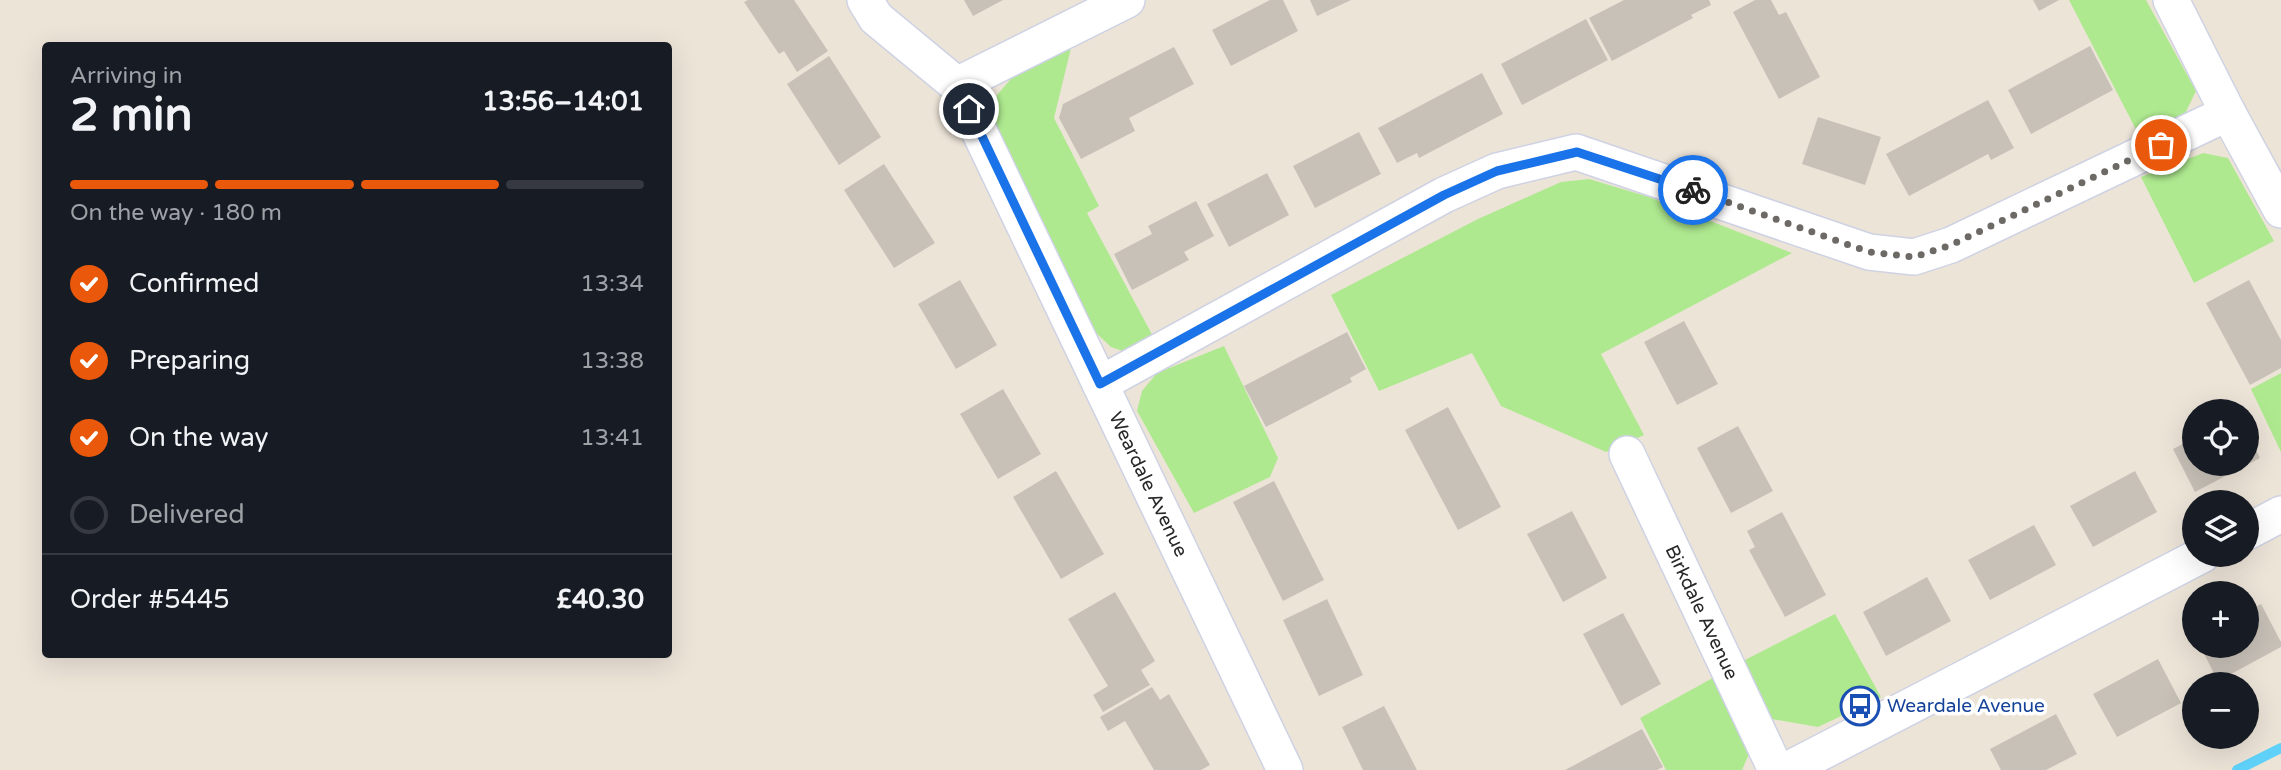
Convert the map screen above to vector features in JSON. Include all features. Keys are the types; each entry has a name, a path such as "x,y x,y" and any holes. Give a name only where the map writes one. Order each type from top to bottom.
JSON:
{"street":[{"name":"Weardale Avenue","path":"864,0 876,18 957,85 1285,770"},
{"path":"957,85 1127,0"},
{"path":"2171,0 2281,210"},
{"path":"1100,384 1444,195 1497,171 1577,152 1869,252 1914,257 1951,245 2228,113"},
{"name":"Birkdale Avenue","path":"1627,454 1776,770"},
{"path":"2259,526 2281,514"},
{"path":"1787,770 2182,566"}],"green space":[{"path":"2069,0 2146,0 2196,91 2179,126 2143,143"},
{"path":"1071,48 1054,118 1099,206 1087,213 1156,342 1134,355 1111,347 1095,332 994,121 997,95 1016,73"},
{"path":"2203,153 2228,158 2274,241 2194,283 2141,177"},
{"path":"1589,179 1649,197 1792,253 1601,354 1644,435 1606,452 1501,406 1472,353 1379,391 1331,295 1478,219 1561,182"},
{"path":"1224,346 1278,458 1270,477 1194,513 1137,411 1142,391 1157,373"},
{"path":"2281,373 2281,452 2259,406 2259,399 2256,399 2251,389"},
{"path":"1835,614 1881,697 1818,727 1772,719 1743,661"},
{"path":"1720,674 1753,745 1742,770 1666,770 1640,718"}],"building":[{"path":"794,0 828,51 797,72 784,51 779,54 744,2"},
{"path":"964,0 1003,0 973,16"},
{"path":"1270,0 1283,0 1298,31 1231,66 1212,30"},
{"path":"1310,0 1351,0 1317,16"},
{"path":"1624,0 1709,0 1711,5 1691,15 1693,18 1612,61 1589,18"},
{"path":"1755,0 1771,0 1779,15 1786,12 1820,77 1779,99 1733,12"},
{"path":"2033,0 2059,0 2039,11"},
{"path":"1586,19 1608,60 1522,105 1501,64"},
{"path":"2090,46 2113,90 2031,134 2008,90"},
{"path":"1174,47 1194,84 1129,118 1135,131 1081,159 1059,118 1063,104"},
{"path":"829,56 881,137 839,165 787,84"},
{"path":"1482,73 1503,114 1419,158 1417,153 1397,163 1378,128"},
{"path":"1988,100 2014,148 1991,160 1988,154 1909,196 1886,154"},
{"path":"1818,117 1881,137 1865,185 1802,164"},
{"path":"1359,132 1381,174 1315,208 1293,166"},
{"path":"884,164 935,243 894,268 844,190"},
{"path":"1267,173 1289,215 1229,247 1207,204"},
{"path":"1196,201 1214,236 1184,252 1189,260 1132,290 1114,254 1152,234 1148,226"},
{"path":"960,280 997,345 956,369 918,304"},
{"path":"2249,280 2281,340 2281,368 2250,385 2206,303"},
{"path":"1684,321 1718,384 1677,405 1644,342"},
{"path":"1347,332 1366,369 1350,378 1352,382 1266,427 1244,386"},
{"path":"1003,389 1041,454 998,479 960,414"},
{"path":"1448,407 1501,507 1458,530 1405,430"},
{"path":"1738,426 1773,491 1731,513 1697,448"},
{"path":"2182,444 2182,467 2173,449"},
{"path":"1056,471 1104,554 1061,579 1013,497"},
{"path":"2135,471 2157,512 2093,547 2070,506"},
{"path":"2187,476 2226,476 2199,490 2194,490"},
{"path":"1274,481 1324,580 1283,601 1233,502"},
{"path":"1572,511 1607,578 1563,602 1527,534"},
{"path":"1782,512 1826,595 1785,617 1749,550 1755,547 1747,531"},
{"path":"2034,525 2056,565 1990,600 1968,560"},
{"path":"1927,577 1951,621 1886,656 1863,612"},
{"path":"1115,592 1155,661 1141,670 1150,685 1103,712 1093,695 1108,686 1068,619"},
{"path":"1327,599 1363,675 1319,696 1283,620"},
{"path":"2261,604 2281,642 2281,647 2235,672 2213,672 2206,658 2259,658"},
{"path":"1623,613 1661,684 1621,706 1583,634"},
{"path":"2158,659 2181,703 2117,737 2093,694"},
{"path":"1152,687 1160,700 1169,694 1210,765 1201,770 1154,770 1125,721 1108,731 1100,717"},
{"path":"1384,706 1417,770 1363,770 1342,727"},
{"path":"2056,714 2077,754 2046,770 2001,770 1990,749"},
{"path":"1642,729 1663,767 1657,770 1565,770"}],"waterway":[{"path":"2237,770 2281,748"}],"way so far":[{"path":"1693,190 1869,252 1914,257 1951,245 2161,145"}],"place":[{"name":"Weardale Avenue","path":"1860,706"}],"route":[{"path":"969,109 1100,384 1444,195 1497,171 1577,152 1693,190"}]}
